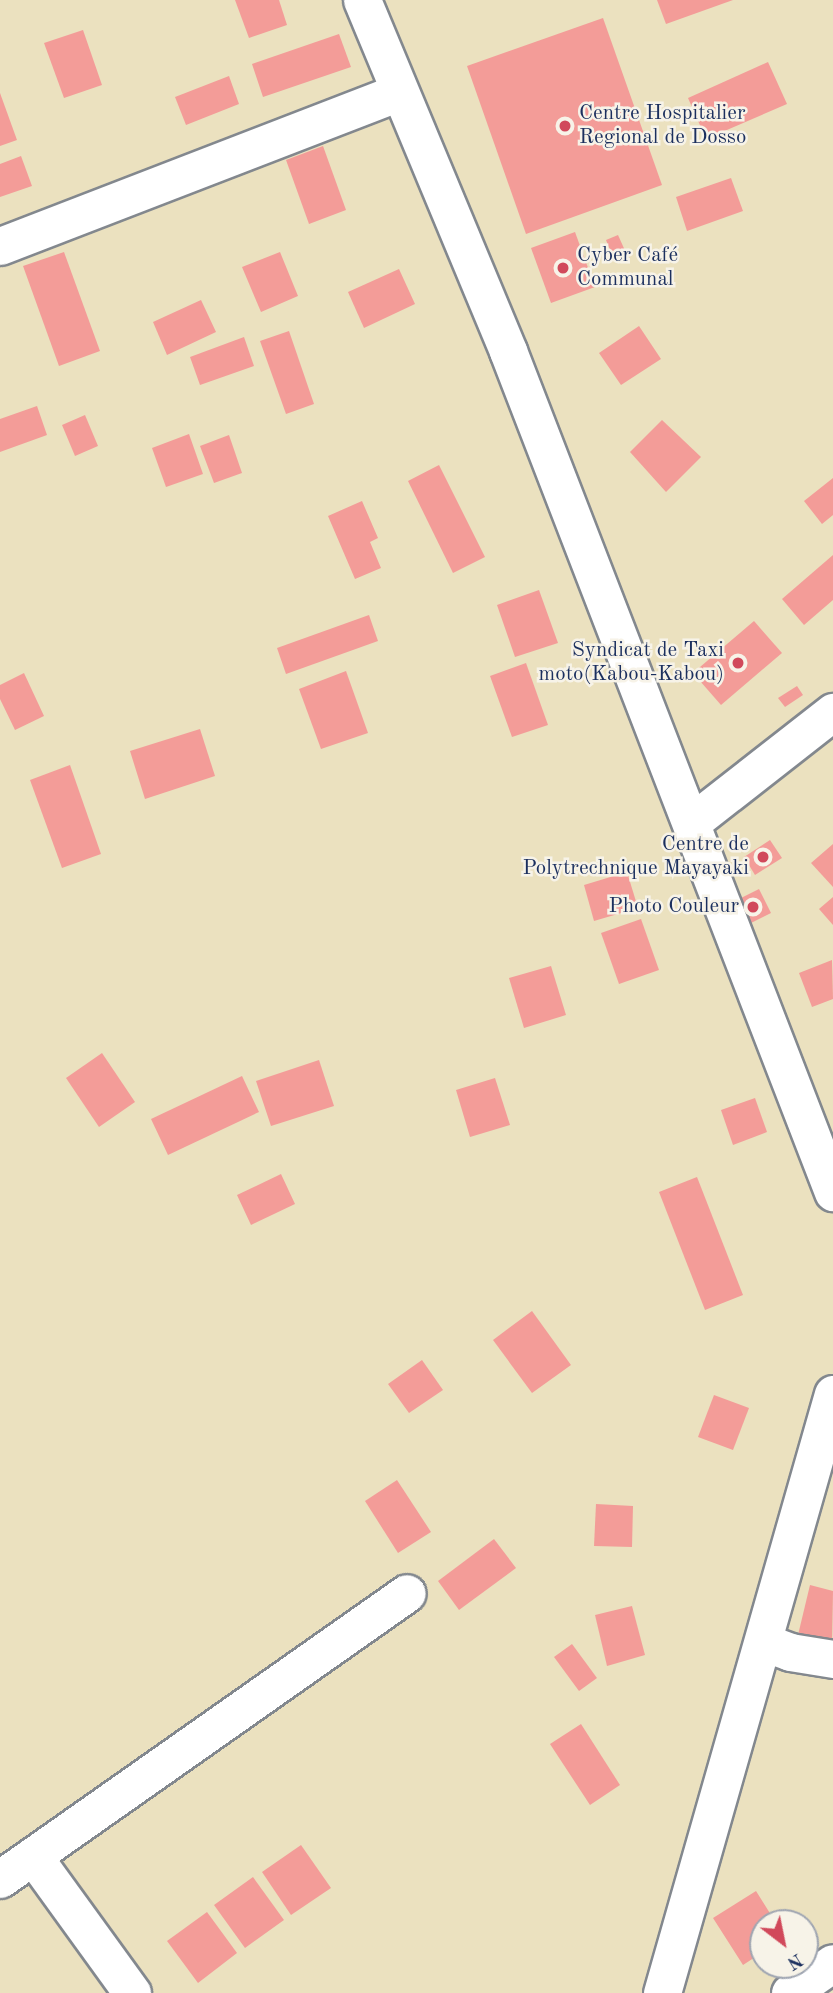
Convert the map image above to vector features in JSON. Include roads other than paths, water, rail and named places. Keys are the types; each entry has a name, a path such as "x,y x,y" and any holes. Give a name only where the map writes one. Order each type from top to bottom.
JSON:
{"street":[{"path":"362,0 508,351 830,1172"},
{"path":"0,246 399,92"},
{"path":"692,822 833,712"},
{"path":"662,1993 830,1410"},
{"path":"0,1879 407,1593"},
{"path":"763,1642 790,1652 833,1659"},
{"path":"33,1856 132,1993"},
{"path":"790,1993 833,1963"}],"place":[{"name":"Centre Hospitalier Regional de Dosso","path":"565,126"},
{"name":"Cyber Café Communal","path":"563,268"},
{"name":"Syndicat de Taxi moto(Kabou-Kabou)","path":"738,663"},
{"name":"Centre de Polytrechnique Mayayaki","path":"763,857"},
{"name":"Photo Couleur","path":"753,907"}]}
